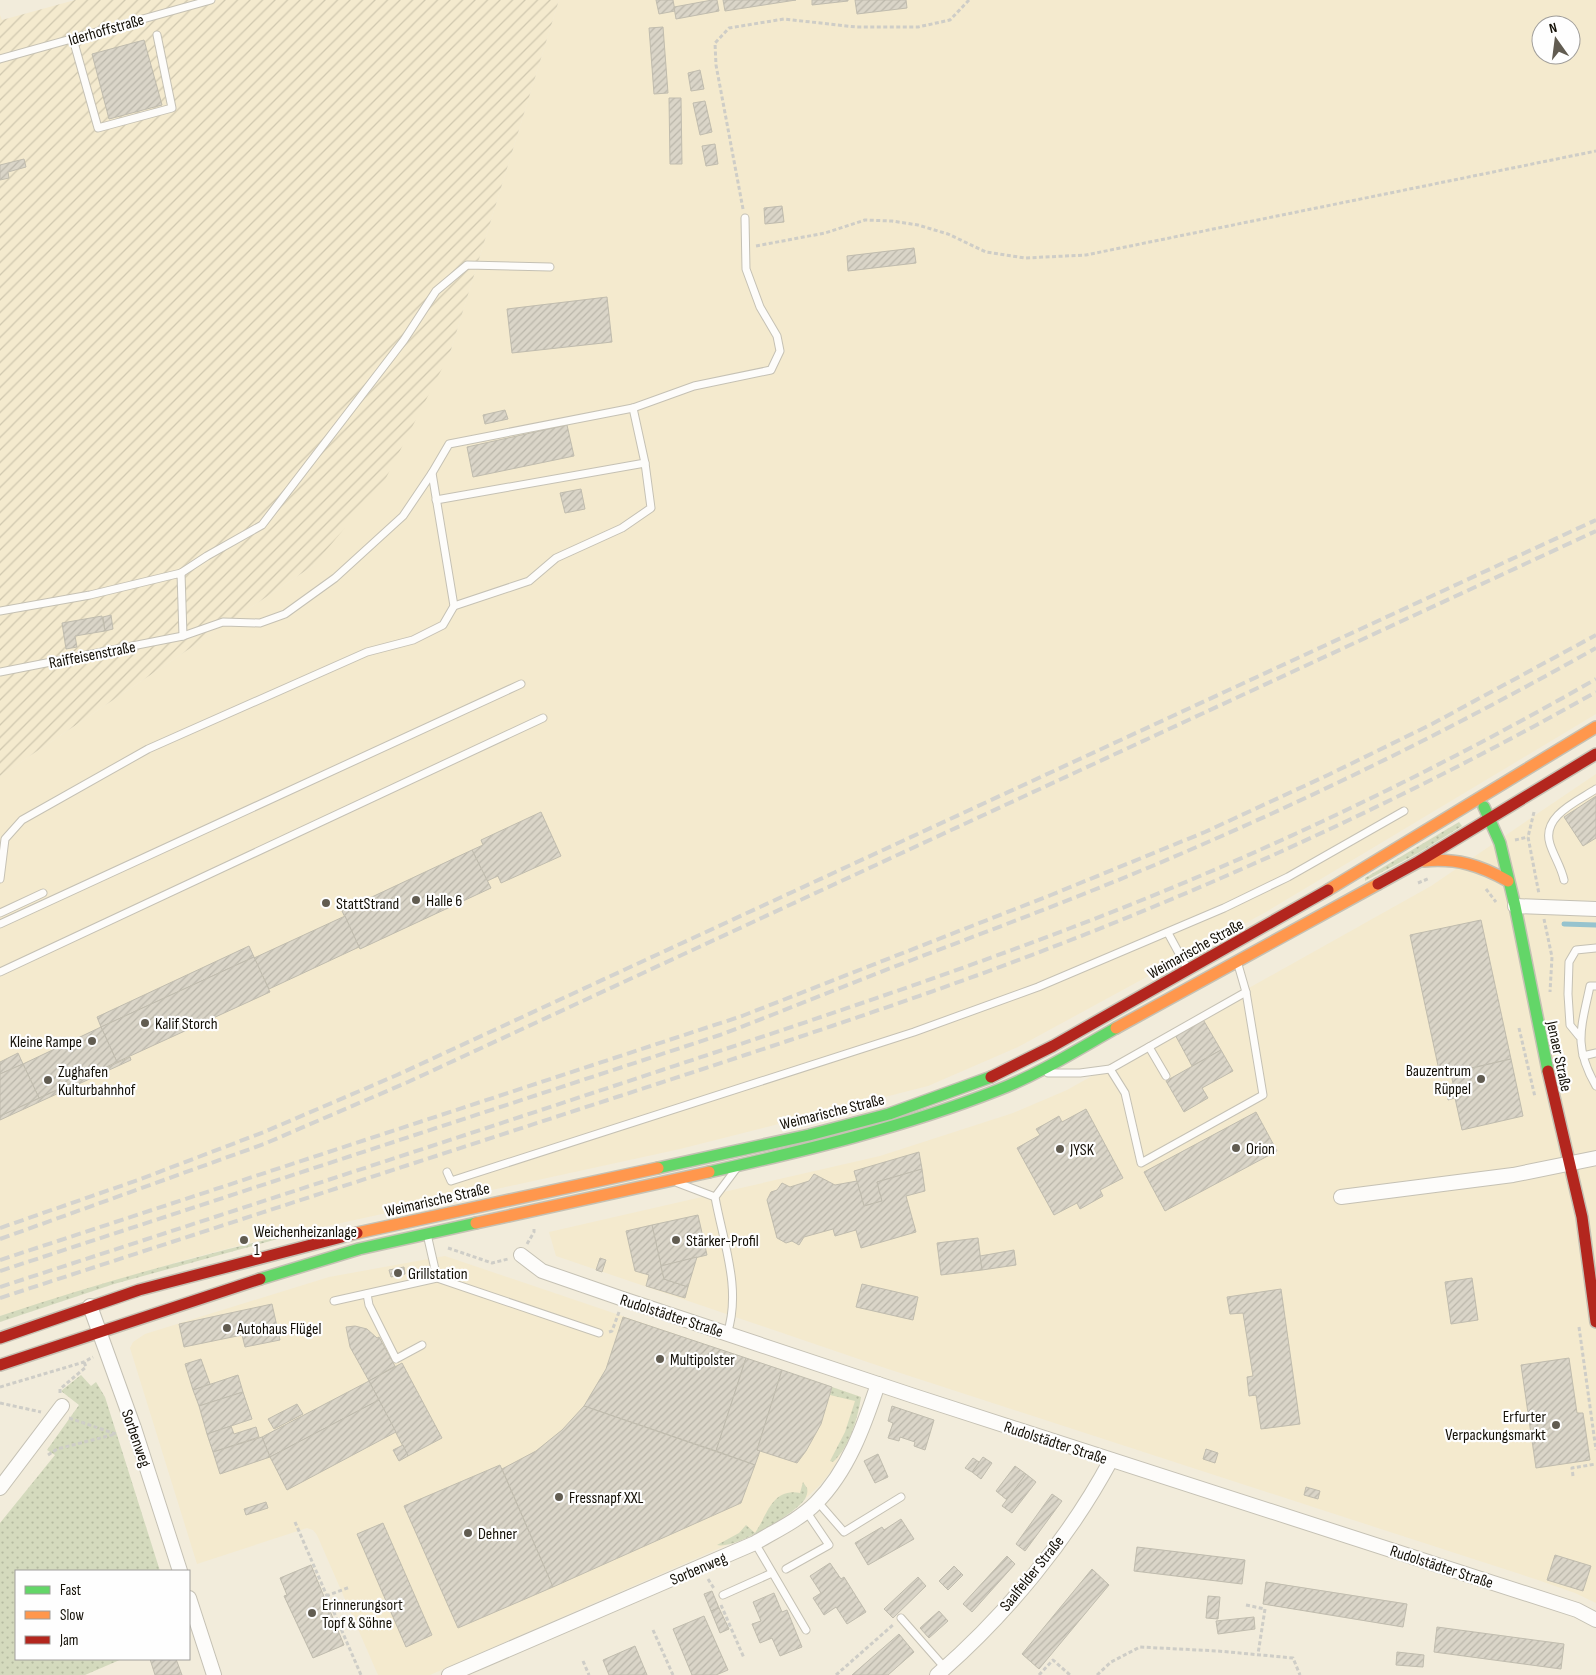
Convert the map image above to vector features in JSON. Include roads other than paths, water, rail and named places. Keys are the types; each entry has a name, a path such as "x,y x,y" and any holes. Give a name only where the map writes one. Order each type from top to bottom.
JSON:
{"main road":[{"name":"Weimarische Straße","path":"0,1338 139,1290 365,1232 800,1137 889,1114 996,1075 1269,926 1479,800 1596,727"},
{"name":"Weimarische Straße","path":"0,1365 300,1266 426,1233 829,1145 908,1123 999,1090 1037,1073 1237,960 1418,862 1596,754"},
{"name":"Jenaer Straße","path":"1479,800 1490,819 1500,843 1515,906 1541,1043 1582,1216 1596,1322"},
{"path":"1418,862 1443,859 1469,861 1508,881"}],"street":[{"path":"1515,906 1563,906 1596,909"},
{"path":"1341,1197 1513,1175 1596,1158"},
{"name":"Rudolstädter Straße","path":"521,1255 542,1271 727,1334 1577,1610 1596,1620"},
{"name":"Sorbenweg","path":"90,1306 134,1428 180,1570"},
{"name":"Sorbenweg","path":"449,1675 755,1543 788,1524 818,1501 830,1486 857,1441 878,1384"},
{"path":"0,1488 65,1412"},
{"name":"Saalfelder Straße","path":"941,1671 979,1636 1036,1572 1095,1490 1111,1460"},
{"path":"190,1601 214,1675"}],"lane":[{"name":"Iderhoffstraße","path":"0,59 211,0"},
{"path":"73,39 98,128 172,108 157,36"},
{"name":"Raiffeisenstraße","path":"0,672 183,636 223,622 260,623 285,614 335,578 403,516 449,444 633,408 694,386 771,370 780,351 777,336 760,307 746,269 744,218"},
{"path":"0,611 90,595 181,573 262,525 404,340 436,291 467,265 550,267"},
{"path":"0,879 5,839 22,820 148,749 367,652 421,636 442,625 454,606 529,581 556,558 622,528 652,508 645,463 633,408"},
{"path":"436,500 645,463"},
{"path":"432,473 454,606"},
{"path":"181,573 183,636"},
{"path":"0,924 521,684"},
{"path":"0,972 543,718"},
{"path":"1564,880 1561,864 1549,842 1551,823 1557,816 1596,789"},
{"path":"447,1172 450,1181 914,1032 1038,987 1168,933 1288,876 1404,811"},
{"path":"0,913 43,893"},
{"path":"1168,933 1188,970"},
{"path":"1579,1036 1570,1025 1569,962 1576,950 1596,948"},
{"path":"1110,1069 1126,1093 1141,1162 1263,1095 1246,992 1237,960"},
{"path":"1596,986 1590,986 1579,1036 1583,1056 1593,1074 1596,1086"},
{"path":"1037,1073 1080,1073 1110,1069 1246,992"},
{"path":"1149,1047 1166,1076"},
{"path":"1583,1056 1596,1053"},
{"path":"715,1197 740,1165"},
{"path":"673,1180 715,1197"},
{"path":"715,1197 729,1257 733,1316 727,1334"},
{"path":"426,1233 437,1278"},
{"path":"334,1301 437,1278 599,1333"},
{"path":"367,1294 369,1305 396,1359 422,1345"},
{"path":"818,1501 844,1532 901,1497"},
{"path":"786,1569 829,1545 806,1511"},
{"path":"755,1543 806,1630"},
{"path":"722,1595 772,1572"},
{"path":"901,1618 941,1671"}],"waterway":[{"path":"1564,924 1596,925"}],"railway":[{"path":"0,1228 138,1180 264,1132 397,1075 1596,520"},
{"path":"0,1239 264,1144 408,1082 1596,531"},
{"path":"0,1260 742,1016 1051,895 1205,832 1328,775 1432,724 1596,635"},
{"path":"0,1271 720,1035 1064,902 1208,842 1356,774 1501,700 1596,648"},
{"path":"0,1287 764,1036 917,984 1068,929 1204,874 1403,783 1596,679"},
{"path":"0,1298 760,1050 894,1005 1024,958 1191,891 1356,817 1437,777 1596,692"}],"place":[{"name":"Halle 6","path":"416,900"},
{"name":"StattStrand","path":"326,903"},
{"name":"Kalif Storch","path":"145,1023"},
{"name":"Kleine Rampe","path":"92,1041"},
{"name":"Bauzentrum Rüppel","path":"1481,1079"},
{"name":"Zughafen Kulturbahnhof","path":"48,1080"},
{"name":"Orion","path":"1236,1148"},
{"name":"JYSK","path":"1060,1149"},
{"name":"Weichenheizanlage 1","path":"244,1240"},
{"name":"Stärker-Profil","path":"676,1240"},
{"name":"Grillstation","path":"398,1273"},
{"name":"Autohaus Flügel","path":"227,1328"},
{"name":"Multipolster","path":"660,1359"},
{"name":"Erfurter Verpackungsmarkt","path":"1556,1425"},
{"name":"Fressnapf XXL","path":"559,1497"},
{"name":"Dehner","path":"468,1533"},
{"name":"Erinnerungsort Topf & Söhne","path":"312,1613"}]}
